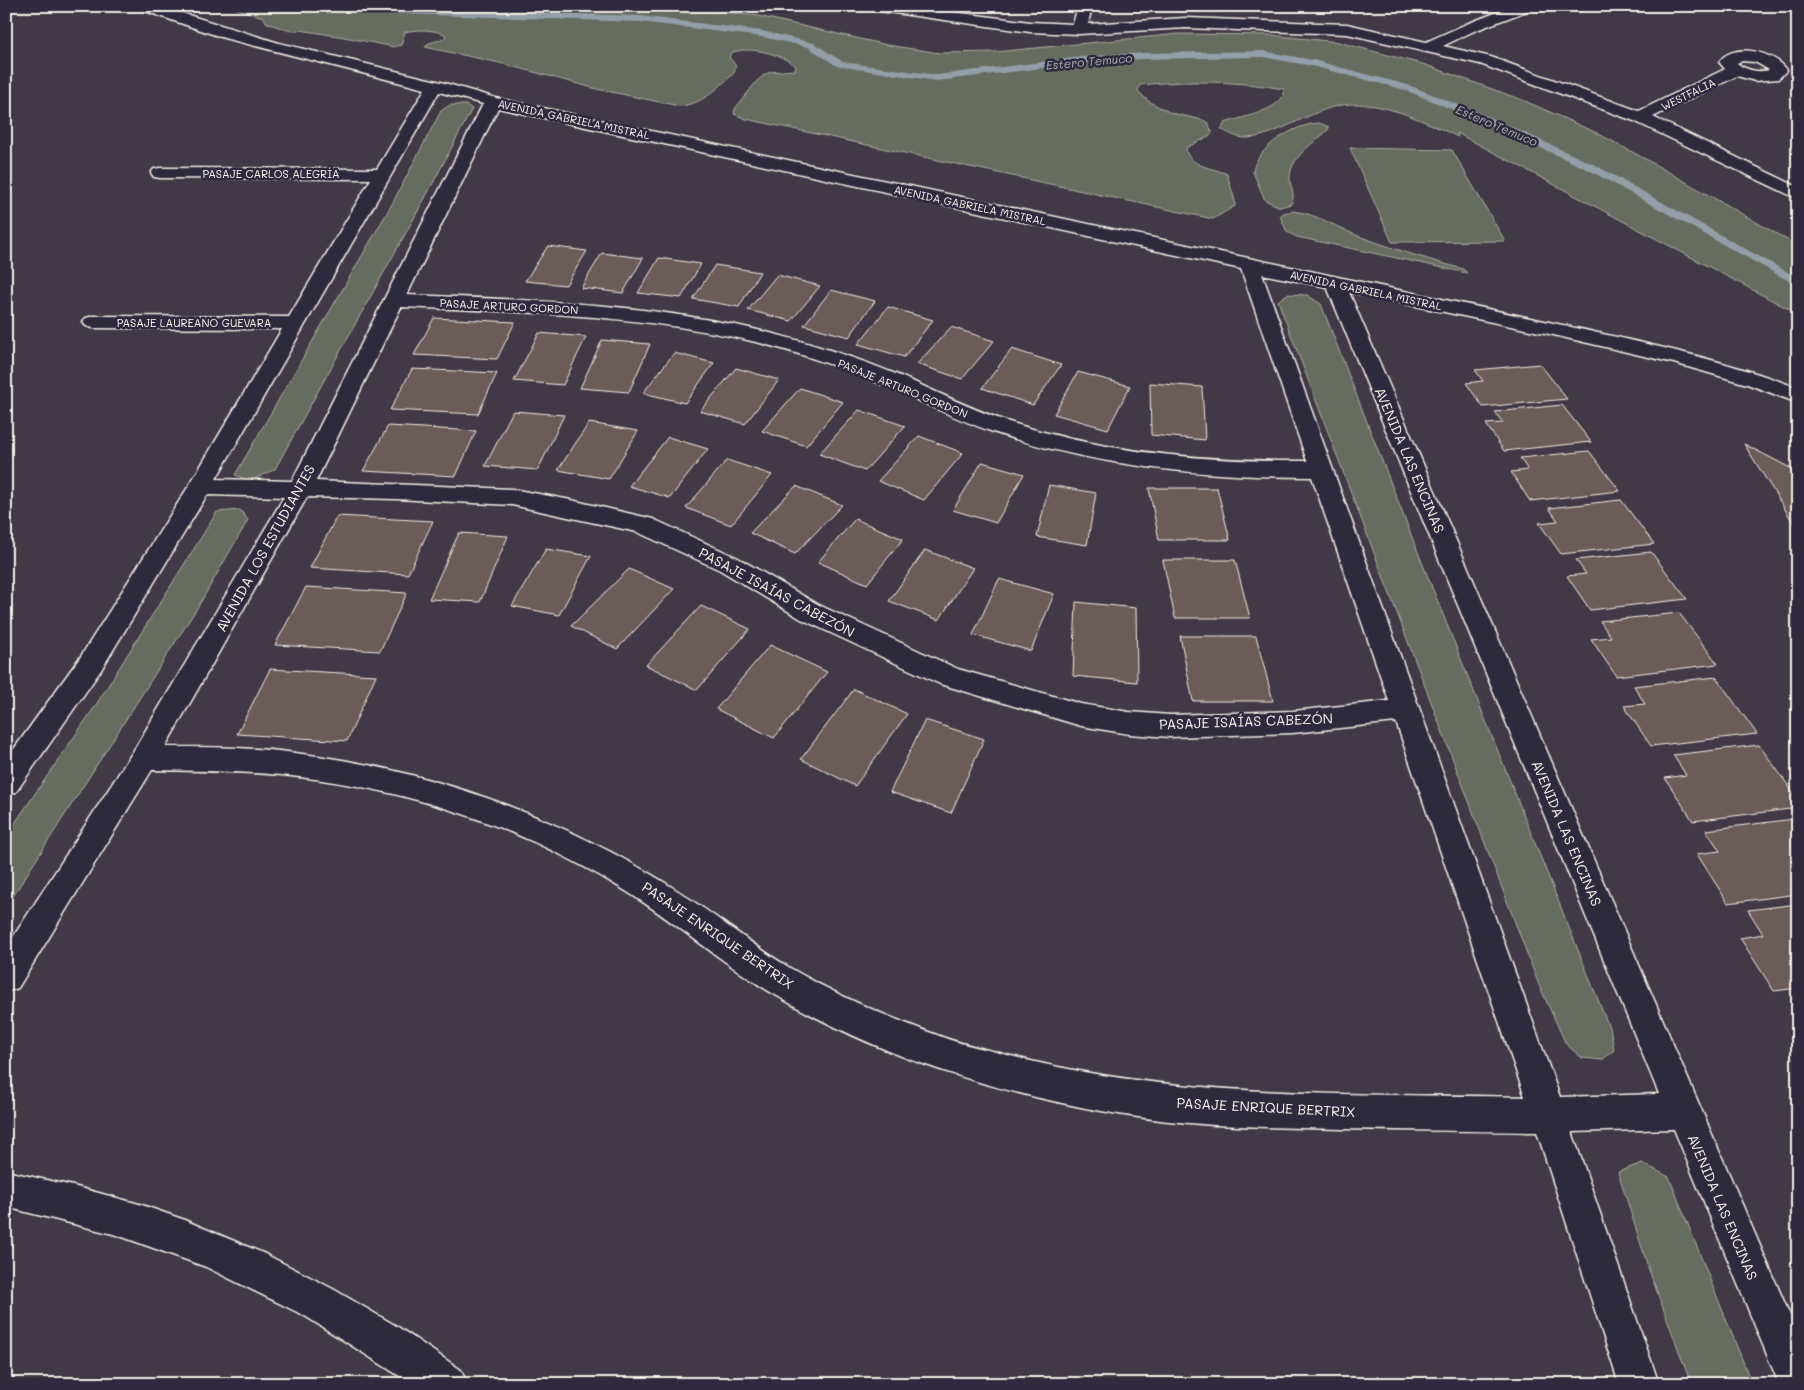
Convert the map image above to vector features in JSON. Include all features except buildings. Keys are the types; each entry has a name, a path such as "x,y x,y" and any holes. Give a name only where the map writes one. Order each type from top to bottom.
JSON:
{"street":[{"name":"AVENIDA GABRIELA MISTRAL","path":"144,6 223,34 435,85 493,102 1336,284 1550,328 1678,358 1755,380 1798,396"},
{"path":"873,6 1030,27 1080,29 1292,19 1347,29 1430,46 1485,60 1640,117 1798,194"},
{"path":"1080,29 1085,6"},
{"path":"1430,46 1469,28 1527,6"},
{"name":"WESTFALIA","path":"1640,117 1736,70"},
{"path":"6,782 92,664 200,487 435,85"},
{"name":"AVENIDA LOS ESTUDIANTES","path":"6,977 144,758 299,490 493,102"},
{"name":"PASAJE CARLOS ALEGRÍA","path":"160,172 382,174"},
{"path":"1249,265 1549,1115 1639,1384"},
{"name":"AVENIDA LAS ENCINAS","path":"1336,284 1798,1382"},
{"name":"PASAJE ARTURO GORDON","path":"394,301 610,311 717,328 799,348 852,366 908,388 962,413 1048,441 1151,461 1208,467 1265,470 1321,469"},
{"name":"PASAJE LAUREANO GUEVARA","path":"93,322 296,323"},
{"name":"PASAJE ISAÍAS CABEZÓN","path":"200,487 396,491 512,497 644,525 729,564 810,612 950,677 1081,714 1129,723 1170,726 1293,722 1406,710"},
{"name":"PASAJE ENRIQUE BERTRIX","path":"144,758 219,759 283,764 363,775 432,792 498,814 570,845 640,883 779,979 859,1021 939,1053 1030,1079 1126,1097 1211,1107 1549,1115 1683,1111"},
{"path":"6,1188 82,1206 181,1238 277,1280 388,1342 447,1384"}],"green space":[{"path":"228,6 672,6 758,16 887,45 940,53 995,52 1179,34 1270,35 1338,42 1426,65 1525,101 1597,133 1798,246 1798,314 1457,133 1458,137 1420,120 1379,107 1352,104 1338,106 1311,115 1271,133 1258,137 1243,138 1221,129 1225,123 1261,112 1278,102 1283,96 1284,89 1249,84 1212,82 1175,82 1140,85 1138,91 1148,101 1171,113 1203,120 1208,123 1212,132 1210,136 1187,147 1186,151 1189,157 1198,164 1227,174 1235,206 1213,219 746,119 734,114 735,109 756,82 770,72 795,70 796,66 782,58 756,50 731,53 729,57 736,66 734,73 716,90 702,99 695,103 679,106 597,89 500,63 425,47 429,43 444,39 446,35 437,32 415,30 405,32 401,45 394,47 300,30 290,31 267,23 263,17"},
{"path":"450,105 466,105 472,109 424,200 275,469 251,481 235,475 392,204 441,111"},
{"path":"1319,123 1329,127 1328,130 1303,152 1293,164 1290,180 1293,195 1291,204 1280,207 1265,200 1253,172 1261,154 1278,138 1289,132 1310,124"},
{"path":"1350,148 1452,150 1505,241 1392,242"},
{"path":"1293,211 1319,218 1386,246 1463,269 1467,273 1297,237 1287,232 1280,216"},
{"path":"1287,294 1307,295 1321,304 1413,540 1611,1032 1614,1050 1602,1060 1582,1058 1566,1044 1539,985 1278,301"},
{"path":"240,510 248,520 199,605 6,907 6,836 94,708 217,512"},
{"path":"1642,1163 1669,1177 1752,1384 1691,1384 1648,1267 1618,1172"}],"waterway":[{"name":"Estero Temuco","path":"339,6 400,11 640,19 762,34 811,45 840,64 937,78 1081,60 1142,56 1263,54 1313,63 1408,88 1497,124 1591,167 1798,283"}]}
